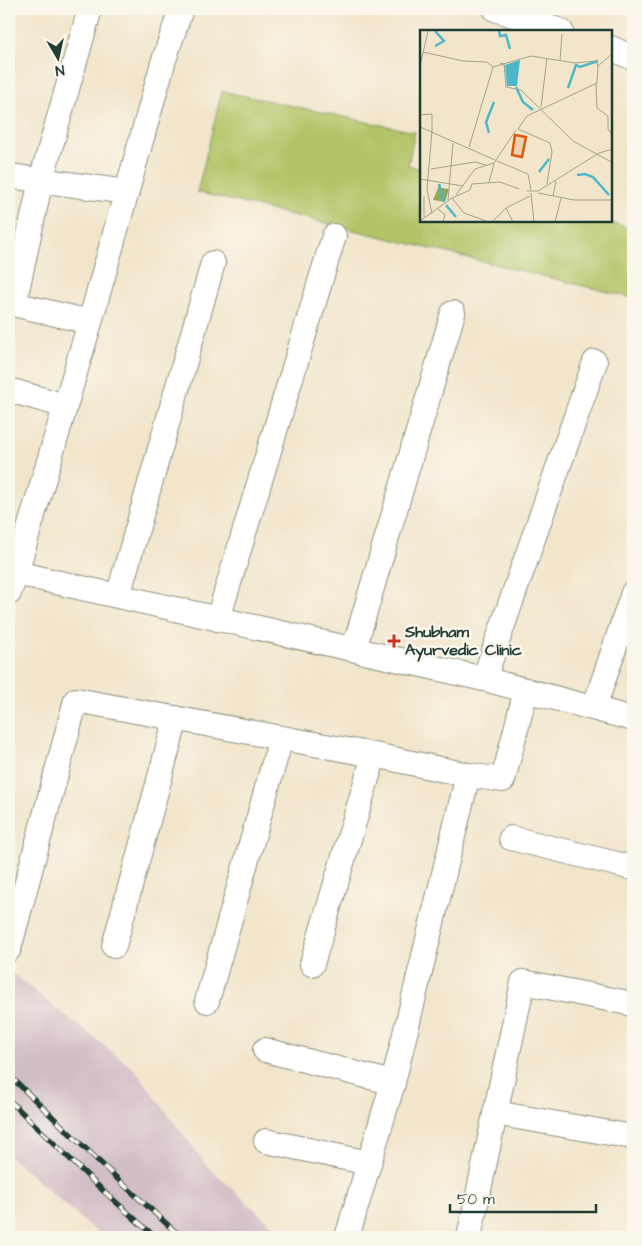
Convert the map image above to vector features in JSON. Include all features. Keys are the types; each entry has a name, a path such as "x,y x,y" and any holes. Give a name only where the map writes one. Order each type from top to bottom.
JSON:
{"street":[{"path":"90,9 41,180 11,303 90,322"},
{"path":"181,9 163,63 65,406 11,579 118,596 484,679 633,718"},
{"path":"495,9 519,24 555,30"},
{"path":"612,48 633,58"},
{"path":"9,176 127,192"},
{"path":"218,619 334,236"},
{"path":"118,596 213,263"},
{"path":"354,649 453,313"},
{"path":"484,679 595,362"},
{"path":"9,390 65,406"},
{"path":"594,708 633,592"},
{"path":"9,949 76,700 503,780 526,690"},
{"path":"114,946 176,718"},
{"path":"207,1001 281,738"},
{"path":"312,964 374,755"},
{"path":"347,1237 393,1083 468,774"},
{"path":"511,838 633,868"},
{"path":"469,1237 522,982 633,1004"},
{"path":"265,1050 393,1083"},
{"path":"495,1113 633,1137"},
{"path":"266,1140 369,1163"}],"shaded area":[{"path":"9,971 135,1070 208,1167 285,1237 102,1237 9,1156"}],"green space":[{"path":"222,91 415,132 408,165 420,169 420,222 609,222 633,229 633,298 197,192"}],"railway":[{"path":"9,1075 181,1237"},
{"path":"9,1100 97,1185 155,1237"}],"place":[{"name":"Shubham Ayurvedic Clinic","path":"394,641"}]}
